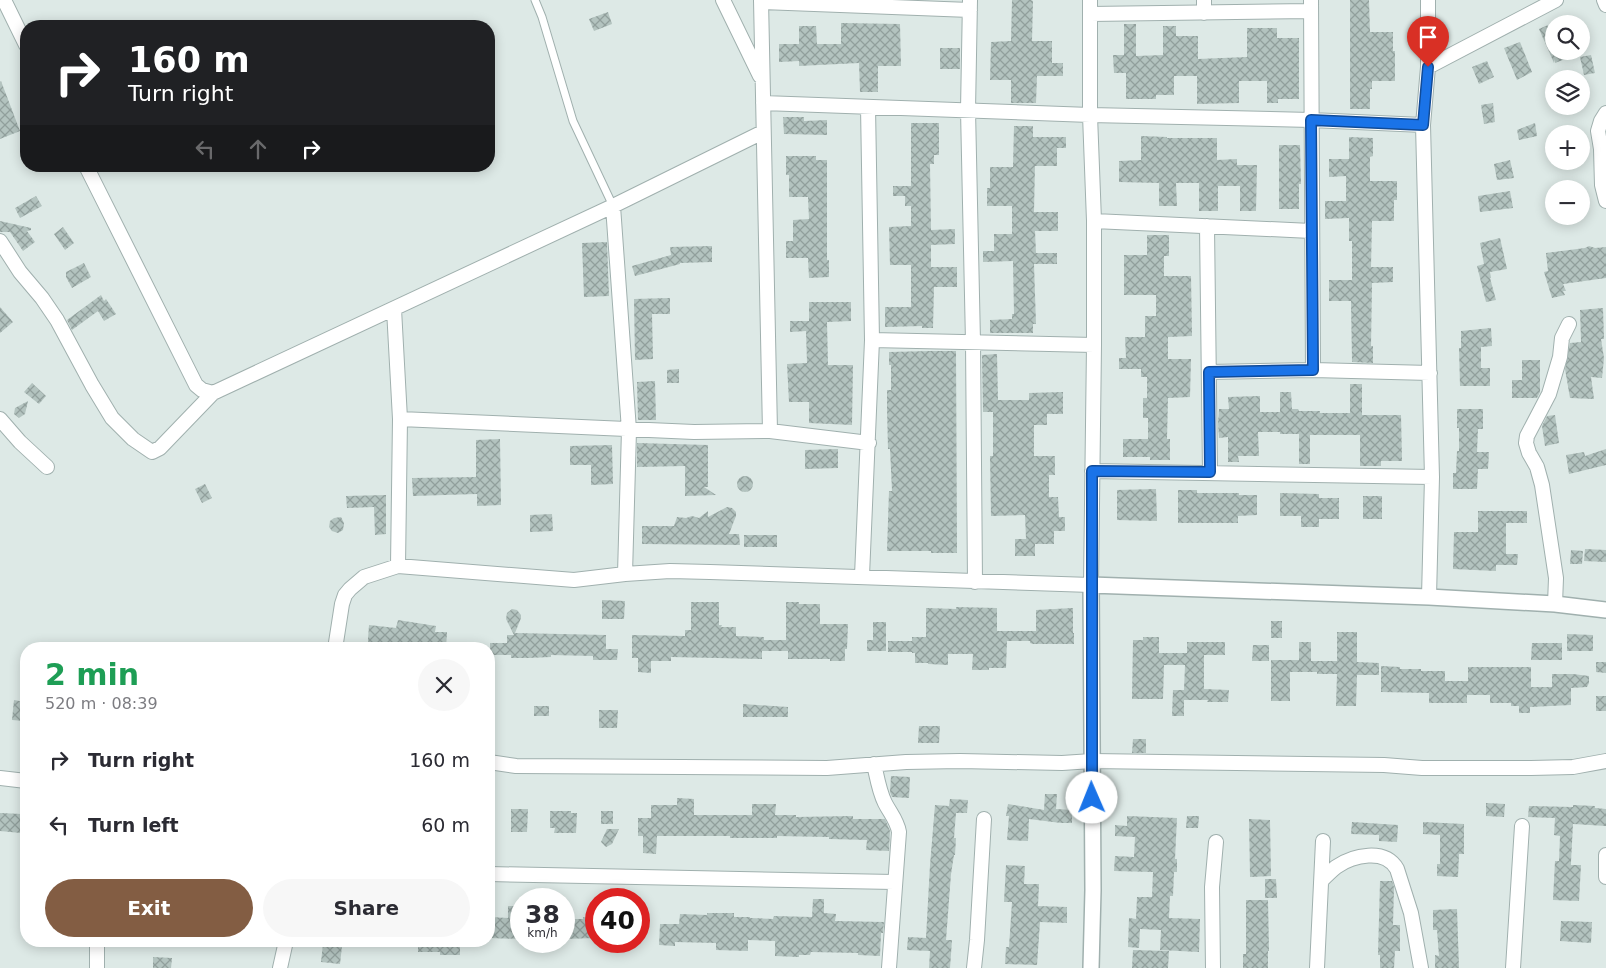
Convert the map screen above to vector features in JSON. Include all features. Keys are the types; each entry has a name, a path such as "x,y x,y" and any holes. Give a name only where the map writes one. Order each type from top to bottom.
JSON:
{"street":[{"path":"4,0 20,33"},
{"path":"723,0 762,80"},
{"path":"1428,0 1428,67 1423,125 1432,476 1429,597"},
{"path":"1428,67 1556,0"},
{"path":"1604,0 1606,5"},
{"path":"770,431 761,1 970,5 968,110 973,342 975,582"},
{"path":"1091,968 1093,890 1091,585 1094,221 1090,115 1090,7 1311,6 1313,370"},
{"path":"762,103 1423,125"},
{"path":"862,576 872,340 868,107"},
{"path":"1606,113 1601,121 1598,132 1601,149 1602,185 1606,201"},
{"path":"0,241 20,272 42,298 57,320 112,418 133,439 152,452 158,450 213,393 613,206 763,132"},
{"path":"89,172 196,384 202,390 213,393"},
{"path":"613,206 629,430 625,574"},
{"path":"1094,221 1311,231"},
{"path":"1207,226 1210,472"},
{"path":"394,309 400,419 398,566"},
{"path":"1556,604 1556,578 1542,485 1537,467 1526,443 1527,436 1549,394 1560,357 1562,338 1569,324"},
{"path":"872,340 1094,345"},
{"path":"1209,372 1313,370 1430,373"},
{"path":"0,419 20,442 47,467"},
{"path":"400,419 629,430 694,432 770,431 869,443"},
{"path":"1092,471 1432,476"},
{"path":"336,642 342,604 350,589 364,577 398,566 574,580 670,571 862,576 975,582 1429,597 1556,604 1606,610"},
{"path":"495,763 516,766 827,768 874,764 960,761 1044,763 1092,761 1384,765 1422,768 1573,767 1606,761"},
{"path":"874,764 881,794 898,824 900,832 894,882 888,968"},
{"path":"0,778 20,780"},
{"path":"974,968 984,819"},
{"path":"1513,968 1522,826"},
{"path":"1213,968 1212,887 1216,842"},
{"path":"1317,968 1323,842"},
{"path":"1606,855 1606,876"},
{"path":"1321,881 1336,867 1358,857 1383,857 1394,864 1411,913 1421,968"},
{"path":"495,874 894,882"},
{"path":"97,968 98,947"},
{"path":"280,968 285,947"}],"lane":[{"path":"534,0 542,17 573,121 613,206"}],"building":[{"path":"1012,0 1033,1 1032,41 1052,41 1052,63 1063,63 1063,76 1037,76 1036,103 1011,103 1011,80 990,80 991,42 1011,41"},
{"path":"1350,0 1369,0 1370,32 1393,32 1395,81 1372,81 1370,109 1350,109"},
{"path":"608,12 612,24 594,31 589,19"},
{"path":"841,23 900,24 901,66 878,66 878,92 860,92 859,63 799,66 799,61 779,62 779,44 799,44 799,26 816,26 817,44 841,44"},
{"path":"1124,24 1136,24 1136,56 1163,55 1163,26 1176,26 1176,36 1198,36 1198,59 1247,57 1247,28 1277,28 1277,38 1299,38 1299,99 1278,99 1278,103 1267,103 1267,81 1239,81 1239,103 1197,104 1197,76 1174,76 1174,95 1156,95 1156,99 1126,99 1126,73 1114,73 1113,55 1124,55"},
{"path":"1545,26 1545,43 1539,29"},
{"path":"1520,42 1532,72 1517,80 1504,48"},
{"path":"940,48 960,48 960,69 940,69"},
{"path":"1590,55 1595,73 1590,74 1590,70 1583,70 1581,60 1590,60"},
{"path":"1487,61 1494,77 1479,84 1472,67"},
{"path":"0,82 20,131 0,139"},
{"path":"1493,103 1495,122 1484,124 1481,105"},
{"path":"783,117 804,117 804,121 827,120 827,135 784,134"},
{"path":"911,123 939,123 939,155 934,155 934,164 930,164 931,230 955,229 955,244 931,245 931,267 957,267 957,287 934,287 933,328 922,328 922,326 885,327 885,307 911,307 911,265 890,265 889,227 911,226 911,206 905,206 905,196 893,196 893,186 911,186"},
{"path":"1535,123 1537,136 1519,140 1517,130"},
{"path":"1014,126 1033,126 1033,137 1066,137 1066,148 1057,148 1057,166 1035,166 1034,212 1058,212 1058,231 1035,231 1036,253 1057,253 1057,264 1034,264 1036,324 1033,324 1033,333 990,333 990,320 1012,319 1012,314 1014,314 1013,261 983,262 983,251 994,251 994,234 1012,234 1012,206 987,206 987,188 990,188 990,167 1013,167"},
{"path":"1141,136 1217,138 1217,160 1237,159 1237,165 1257,165 1256,211 1240,211 1240,186 1218,186 1218,211 1199,211 1199,183 1176,183 1177,206 1159,206 1159,183 1119,182 1119,161 1141,160"},
{"path":"1349,137 1373,138 1373,156 1370,157 1370,181 1397,181 1397,200 1394,200 1394,221 1372,221 1371,267 1393,267 1393,282 1372,283 1371,346 1373,346 1373,363 1352,362 1351,301 1329,301 1329,280 1352,280 1352,241 1349,241 1349,218 1325,219 1325,201 1346,201 1346,176 1329,177 1329,159 1349,159"},
{"path":"1279,145 1300,145 1301,184 1299,184 1299,209 1279,209"},
{"path":"786,156 816,156 816,160 827,160 827,260 829,260 829,277 809,278 808,258 786,258 786,241 793,241 793,220 809,219 808,197 789,197 789,175 786,175"},
{"path":"1510,160 1514,178 1497,180 1494,164"},
{"path":"1510,191 1513,208 1480,212 1478,196"},
{"path":"36,196 42,206 20,218 15,208"},
{"path":"0,221 31,228 31,230 27,231 35,242 23,251 10,232 0,232"},
{"path":"63,227 74,243 65,250 54,234"},
{"path":"1147,235 1169,235 1169,256 1164,256 1164,276 1191,276 1192,336 1168,337 1168,359 1191,359 1190,397 1168,398 1167,439 1170,439 1170,460 1150,460 1150,457 1123,457 1123,439 1148,439 1148,418 1143,418 1143,398 1147,398 1147,377 1141,377 1141,369 1119,369 1119,358 1126,358 1125,337 1145,337 1145,316 1156,316 1156,295 1124,295 1124,255 1147,255"},
{"path":"1500,238 1507,269 1490,272 1496,300 1486,302 1477,266 1484,264 1480,243"},
{"path":"607,242 609,296 584,297 582,243"},
{"path":"712,246 712,262 680,263 635,276 632,266 671,255 670,247"},
{"path":"1589,246 1595,248 1606,247 1606,278 1563,284 1566,291 1563,291 1565,295 1552,298 1544,272 1548,271 1546,253"},
{"path":"84,263 91,277 72,288 66,277 66,272"},
{"path":"101,295 116,314 104,321 98,311 72,330 67,320"},
{"path":"670,298 670,314 652,314 653,359 635,360 634,299"},
{"path":"809,302 851,302 851,321 827,322 828,365 853,365 852,425 809,423 809,402 789,402 787,364 807,363 806,331 790,332 790,321 809,321"},
{"path":"0,307 13,322 0,333"},
{"path":"1603,308 1604,339 1601,339 1604,358 1602,378 1591,377 1594,399 1570,398 1565,369 1570,343 1581,342 1580,310"},
{"path":"1491,328 1492,346 1481,347 1481,368 1490,368 1490,386 1460,386 1459,348 1461,348 1461,331"},
{"path":"956,351 957,553 887,551 889,491 892,491 887,409 887,390 891,390 889,352"},
{"path":"997,354 998,400 1029,400 1029,393 1063,392 1063,414 1047,414 1047,425 1034,425 1034,456 1055,456 1055,475 1049,475 1049,497 1058,497 1059,517 1065,517 1065,531 1054,531 1054,544 1035,544 1035,556 1015,556 1015,539 1026,539 1025,515 991,516 990,456 993,456 993,412 983,412 982,355"},
{"path":"1522,360 1540,360 1540,392 1537,398 1512,398 1512,380 1522,380"},
{"path":"679,369 679,383 667,383 667,370"},
{"path":"655,381 656,420 638,420 637,382"},
{"path":"32,383 46,396 39,404 24,392"},
{"path":"1350,384 1362,384 1362,415 1401,415 1402,461 1381,461 1381,466 1360,466 1360,435 1310,435 1310,464 1299,464 1299,434 1258,432 1259,456 1238,456 1239,462 1228,462 1228,437 1219,438 1218,423 1219,409 1229,409 1228,397 1260,396 1260,412 1280,412 1280,392 1291,392 1292,409 1320,411 1320,413 1350,413"},
{"path":"28,401 25,414 19,418 14,414 15,408"},
{"path":"1457,409 1483,409 1483,429 1478,429 1477,452 1489,452 1488,469 1478,469 1477,489 1453,489 1453,473 1456,473 1457,451 1459,451"},
{"path":"1555,415 1559,443 1545,446 1542,426 1547,416"},
{"path":"500,439 501,505 477,506 477,494 413,496 412,478 476,477 476,440"},
{"path":"637,443 708,445 708,487 704,487 716,495 685,496 685,466 637,467"},
{"path":"612,445 613,484 591,485 591,465 570,465 570,446"},
{"path":"838,449 838,468 805,469 805,450"},
{"path":"1606,449 1606,465 1569,474 1566,455 1584,452 1585,456"},
{"path":"745,476 753,484 745,492 737,484"},
{"path":"205,484 212,498 202,503 195,489"},
{"path":"1156,489 1157,521 1117,520 1117,490"},
{"path":"1178,490 1197,490 1197,493 1257,495 1257,515 1238,516 1238,523 1178,523"},
{"path":"1280,493 1319,494 1319,498 1339,498 1339,519 1319,519 1319,527 1301,527 1301,516 1280,516"},
{"path":"386,495 386,534 375,535 374,507 347,508 346,496"},
{"path":"1363,496 1382,496 1382,519 1363,519"},
{"path":"727,507 732,508 736,512 729,534 739,534 740,545 642,544 642,526 674,526 677,517 686,518 692,516 699,518 708,511 708,517"},
{"path":"1478,511 1527,511 1527,523 1506,523 1506,554 1518,554 1517,565 1496,565 1496,571 1453,569 1454,532 1478,532"},
{"path":"552,514 553,531 530,532 530,515"},
{"path":"341,517 344,523 343,530 338,533 332,531 329,527 330,521"},
{"path":"744,535 777,535 777,547 744,547"},
{"path":"1585,549 1606,550 1606,562 1584,561"},
{"path":"1571,550 1583,551 1582,564 1570,564"},
{"path":"602,600 625,601 624,619 602,619"},
{"path":"691,602 719,602 719,625 722,625 721,627 736,627 736,636 764,637 764,640 786,640 786,602 820,604 820,624 848,624 845,661 788,659 788,651 762,651 762,659 671,657 671,661 651,661 651,673 638,672 638,658 632,658 632,635 685,636 685,630 691,630"},
{"path":"956,607 997,608 997,631 1036,631 1036,610 1073,608 1074,644 1033,644 1030,641 1007,641 1006,668 989,668 989,670 972,670 973,654 948,654 948,665 915,663 915,653 912,652 888,652 888,641 912,641 912,637 926,637 926,608 956,609"},
{"path":"512,609 517,610 521,615 515,633 606,635 606,649 618,649 617,660 593,660 593,656 551,655 551,657 511,658 511,655 495,655 495,643 507,643 507,635 514,635 506,619 507,613"},
{"path":"398,620 436,626 435,632 447,632 446,642 368,642 369,625 396,628"},
{"path":"1271,621 1282,621 1282,638 1271,638"},
{"path":"873,622 886,622 886,651 867,651 867,640 873,640"},
{"path":"1337,632 1357,632 1357,662 1379,663 1379,675 1357,675 1356,706 1336,706 1337,674 1317,674 1317,672 1290,672 1290,701 1271,701 1271,660 1299,660 1299,642 1311,642 1311,661 1337,661"},
{"path":"1567,634 1593,635 1593,651 1567,651"},
{"path":"1143,637 1159,637 1159,653 1187,653 1187,642 1225,642 1225,655 1204,655 1204,689 1229,690 1228,702 1184,700 1184,716 1172,716 1173,690 1184,690 1185,665 1164,665 1163,699 1132,699 1133,640 1143,640"},
{"path":"1532,643 1562,643 1562,660 1531,660"},
{"path":"1253,645 1269,645 1269,661 1252,661"},
{"path":"1596,662 1606,662 1606,673 1596,672"},
{"path":"1381,666 1400,667 1400,669 1421,669 1421,671 1445,671 1445,681 1468,681 1468,667 1531,667 1531,687 1552,687 1552,674 1589,676 1589,683 1587,687 1571,688 1571,705 1530,707 1530,713 1519,713 1519,706 1511,706 1511,703 1490,703 1490,695 1467,695 1467,703 1429,703 1429,693 1381,692"},
{"path":"1596,696 1606,696 1606,711 1596,711"},
{"path":"14,700 20,701 20,721 12,720"},
{"path":"743,704 788,707 788,717 743,717"},
{"path":"534,706 549,706 549,716 534,716"},
{"path":"599,710 618,710 617,728 599,728"},
{"path":"919,726 940,726 939,743 918,743"},
{"path":"1133,739 1146,739 1146,753 1132,753"},
{"path":"891,776 910,777 909,798 892,797 890,792"},
{"path":"1045,794 1057,794 1056,809 1072,810 1072,823 1029,819 1028,841 1007,840 1009,816 1006,816 1008,804 1044,810"},
{"path":"677,798 694,799 694,815 752,815 752,804 776,804 775,815 796,815 796,817 853,816 853,819 885,819 890,831 889,851 866,850 867,840 829,839 829,837 777,836 777,838 730,838 730,836 657,836 656,854 643,853 643,836 638,836 638,818 651,818 651,805 677,805"},
{"path":"950,799 968,800 967,813 956,813 955,855 951,874 946,940 952,940 950,968 929,968 930,951 907,950 908,937 926,938 935,805 949,806"},
{"path":"1486,803 1505,804 1504,817 1486,816"},
{"path":"1573,805 1595,806 1595,808 1606,809 1606,826 1573,824 1571,865 1581,865 1579,901 1553,900 1555,861 1559,861 1560,836 1554,835 1555,818 1528,817 1529,806 1573,807"},
{"path":"511,809 528,809 527,832 511,832"},
{"path":"550,811 571,811 571,813 577,813 576,833 554,833 555,828 550,828"},
{"path":"601,811 613,811 613,824 601,824"},
{"path":"0,813 20,814 20,833 0,831"},
{"path":"1127,816 1177,818 1175,859 1177,859 1177,872 1174,872 1173,896 1170,896 1169,918 1200,919 1199,952 1160,950 1161,930 1140,929 1139,948 1128,947 1129,918 1136,919 1137,897 1152,897 1153,872 1114,871 1115,856 1134,857 1135,837 1115,836 1115,825 1127,826"},
{"path":"1187,816 1199,816 1198,828 1186,828"},
{"path":"1249,819 1270,820 1271,876 1250,877"},
{"path":"1352,822 1398,825 1397,842 1379,841 1379,835 1351,834"},
{"path":"1423,822 1464,824 1464,854 1459,854 1458,877 1437,876 1437,864 1440,864 1440,835 1423,834"},
{"path":"607,829 619,829 612,844 606,847 601,842"},
{"path":"1006,865 1025,866 1024,884 1039,884 1038,906 1067,907 1067,923 1040,922 1037,965 1005,964 1006,947 1009,947 1012,902 1004,902"},
{"path":"1265,879 1276,879 1277,898 1265,898"},
{"path":"1380,881 1392,881 1394,887 1393,925 1400,925 1400,951 1395,951 1394,968 1380,968 1380,955 1378,955"},
{"path":"813,899 824,899 824,913 836,914 835,921 884,922 883,933 881,933 880,956 858,955 858,953 811,952 810,955 799,955 799,957 775,956 775,941 748,940 748,951 716,950 716,943 675,942 675,946 659,945 660,924 679,924 680,914 734,913 734,917 773,919 774,916 812,917"},
{"path":"1246,900 1268,900 1268,968 1243,968 1243,954 1246,954"},
{"path":"508,906 510,906 510,939 495,938 495,917 508,918"},
{"path":"1457,909 1459,968 1435,968 1435,955 1439,956 1437,930 1433,930 1433,910"},
{"path":"585,917 585,938 575,939 575,919"},
{"path":"1561,921 1592,922 1591,943 1560,941"},
{"path":"323,947 342,947 340,964 321,962"},
{"path":"418,947 460,947 460,955 440,955 440,952 418,952"},
{"path":"1133,950 1169,951 1168,968 1132,968"},
{"path":"153,957 172,958 171,968 153,968"}],"route":[{"path":"1092,798 1092,471 1210,472 1209,372 1313,370 1311,120 1423,125 1428,67"}]}
